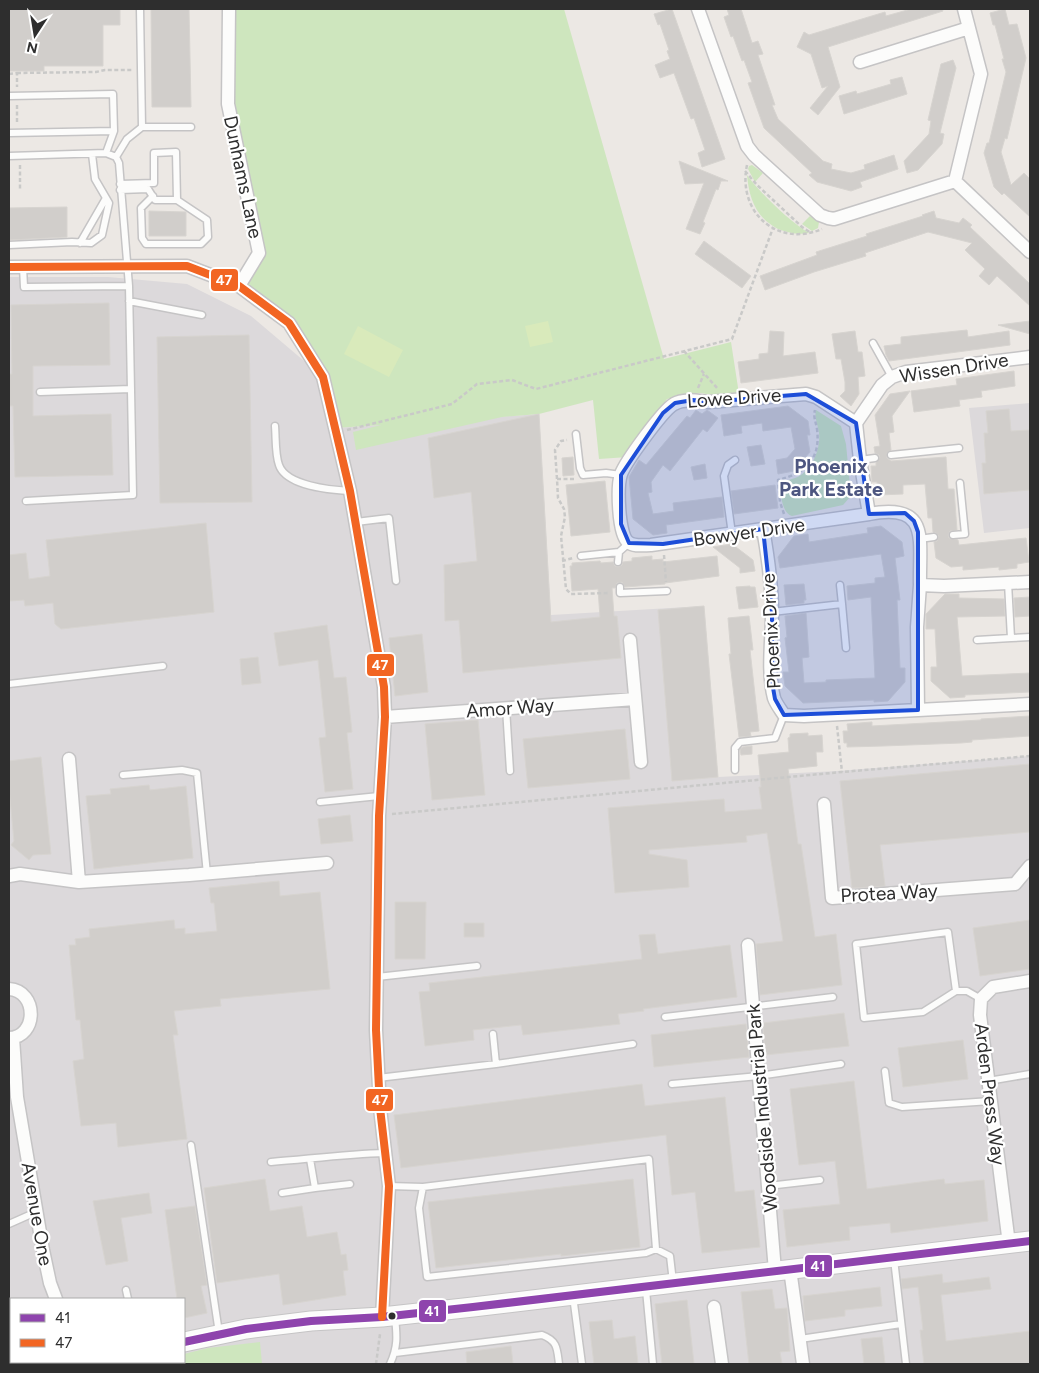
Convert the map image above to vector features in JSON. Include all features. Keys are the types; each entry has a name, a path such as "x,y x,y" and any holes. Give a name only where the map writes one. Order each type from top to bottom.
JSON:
{"street":[{"name":"Dunhams Lane","path":"229,9 228,104 258,253 239,286"},
{"path":"698,9 744,137 754,156 820,215 834,219 955,181"},
{"path":"955,181 981,74 964,9"},
{"path":"860,62 968,28"},
{"path":"955,181 1030,252"},
{"path":"9,267 127,268 187,266 239,286 289,323 323,377 350,491 384,687 385,717 379,796 376,1030 378,1078 389,1186 389,1317"},
{"name":"Wissen Drive","path":"856,423 882,385 892,377 906,372 1030,357"},
{"name":"Lowe Drive","path":"621,475 663,413 675,403 692,400 708,402 806,394 822,401 856,423"},
{"path":"856,423 860,463 869,514 886,511 905,513 914,521 919,539 918,710"},
{"path":"621,475 621,524 623,536 629,543"},
{"name":"Bowyer Drive","path":"629,543 639,546 663,544 869,514"},
{"name":"Phoenix Drive","path":"763,529 768,556 772,612 770,660 772,682 774,699 784,715 1030,704"},
{"path":"920,585 1030,582"},
{"path":"630,640 641,762"},
{"name":"Amor Way","path":"385,717 635,699"},
{"path":"69,758 80,882"},
{"name":"Protea Way","path":"824,804 832,898 1015,884 1030,866"},
{"path":"9,876 20,874 80,882 206,874 327,862"},
{"name":"Woodside Industrial Park","path":"748,945 768,1186 783,1270 800,1340 802,1363"},
{"name":"Arden Press Way","path":"1009,1244 980,1015 981,999 993,987 1030,981"},
{"path":"9,989 22,994 32,1010 28,1028 21,1034 11,1038"},
{"name":"Avenue One","path":"11,1038 17,1097 36,1212 50,1283 56,1298"},
{"path":"185,1342 246,1329 311,1321 389,1317 1030,1241"},
{"path":"714,1307 722,1364"}],"lane":[{"path":"140,9 142,127"},
{"path":"9,96 113,94 114,131 106,153"},
{"path":"116,157 127,139 142,127 191,127"},
{"path":"9,133 114,131"},
{"path":"120,187 154,183 154,153 176,152 177,200"},
{"path":"9,156 106,153 116,157 120,163 120,187 130,300 133,496 26,500"},
{"path":"9,245 91,244 102,235 109,203 95,179 92,154"},
{"path":"120,187 148,189 153,196 155,200 177,200 207,220 208,237 201,244 146,244 142,238 141,208 153,196"},
{"path":"80,243 106,198"},
{"path":"23,267 24,287 129,286"},
{"path":"130,300 202,315"},
{"path":"873,344 892,377"},
{"path":"40,392 131,389"},
{"path":"275,426 278,465 282,471 295,480 310,485 330,490 350,491"},
{"path":"576,436 580,468 583,475 606,473 621,475"},
{"path":"891,455 959,448"},
{"path":"860,463 875,458"},
{"path":"732,534 724,476 728,464 735,460"},
{"path":"953,536 966,534 960,484"},
{"path":"356,522 389,518 396,581"},
{"path":"919,539 934,537"},
{"path":"581,556 619,552 629,543"},
{"path":"618,562 619,552"},
{"path":"1008,583 1011,638"},
{"path":"840,585 846,648"},
{"path":"620,590 667,590"},
{"path":"772,612 842,604"},
{"path":"977,640 1030,638"},
{"path":"9,684 163,666"},
{"path":"506,708 510,771"},
{"path":"736,770 735,748 740,742 775,738 784,715"},
{"path":"123,775 182,770 197,773 206,874"},
{"path":"320,802 379,796"},
{"path":"956,991 948,932 856,944 864,1018 923,1012 956,991 967,991 981,999"},
{"path":"377,977 477,966"},
{"path":"665,1017 833,997"},
{"path":"493,1034 496,1064"},
{"path":"378,1078 496,1064 632,1044"},
{"path":"672,1084 759,1076 842,1064"},
{"path":"884,1071 889,1103 902,1107 991,1101"},
{"path":"988,1081 1030,1074"},
{"path":"191,1144 219,1335"},
{"path":"271,1162 385,1153"},
{"path":"310,1159 315,1188"},
{"path":"389,1186 423,1188 649,1159 656,1249"},
{"path":"768,1186 820,1180"},
{"path":"282,1193 350,1184"},
{"path":"423,1188 419,1208 427,1277 646,1253 656,1249 670,1256 674,1282"},
{"path":"9,1224 36,1212"},
{"path":"894,1257 906,1364"},
{"path":"646,1286 652,1364"},
{"path":"126,1290 128,1298"},
{"path":"573,1296 582,1364"},
{"path":"389,1317 397,1337 395,1353 390,1364"},
{"path":"800,1340 901,1324"},
{"path":"395,1353 542,1335 552,1339 556,1347 559,1364"}],"path":[{"path":"17,74 142,69"},
{"path":"754,156 747,162 745,171 747,191 752,208 757,216 773,228 790,235 799,236 825,228 834,219"},
{"path":"745,171 749,173 757,185 802,227 812,233"},
{"path":"336,433 452,404 477,384 512,380 536,389 732,339 773,228"},
{"path":"684,352 728,400"},
{"path":"786,526 780,502 778,480 796,475 812,462 818,438 814,411 822,401"},
{"path":"576,436 561,441 554,454 558,498 564,509 565,517 561,536 566,589 568,593 576,595 620,590"},
{"path":"812,462 820,468 840,470 860,463"},
{"path":"556,479 580,479 583,475"},
{"path":"663,544 667,590"},
{"path":"836,714 842,772"},
{"path":"406,812 1030,756"},
{"path":"376,1364 389,1317"}],"highlighted area":[{"path":"806,394 856,423 869,514 905,513 914,521 918,532 918,710 784,715 775,699 772,682 772,612 763,529 663,544 629,543 621,524 621,475 663,413 675,403 693,400 708,402"}],"shaded area":[{"path":"9,277 108,277 187,284 251,316 323,377 335,428 539,414 551,615 704,606 718,777 837,771 1030,756 1030,1364 9,1364"},
{"path":"1030,403 1030,528 984,533 969,408"}],"green space":[{"path":"229,9 564,9 664,359 731,342 739,394 719,396 700,393 667,399 628,457 599,459 593,400 539,414 502,417 356,450 353,432 381,425 335,428 323,377 289,323 239,286 259,253 228,104"},
{"path":"752,165 763,173 755,182 748,169"},
{"path":"747,175 776,207 809,233 790,233 778,229 764,219 755,207"},
{"path":"810,216 819,222 818,228 812,231 802,224"},
{"path":"548,321 553,342 530,347 525,326"},
{"path":"358,326 403,350 389,377 344,354"},
{"path":"816,410 841,426 846,444 851,496 843,505 792,516 788,514 784,507 779,482 801,475 814,460 819,440 815,416"},
{"path":"260,1342 262,1364 170,1363 185,1363 185,1354 208,1348"}],"building":[{"path":"9,9 120,9 120,25 103,25 103,66 44,66 44,71 9,71"},
{"path":"151,9 189,9 191,107 152,107"},
{"path":"672,9 725,159 702,167 698,153 705,150 694,118 691,119 674,73 660,78 655,65 670,59 667,51 669,50 660,24 658,25 654,14"},
{"path":"727,9 741,9 752,43 758,41 763,54 758,55 775,105 772,105 778,119 823,161 832,164 831,169 851,173 865,169 864,165 894,155 898,169 860,182 862,187 851,191 817,182 809,175 812,173 764,128 748,83 752,82 724,17 729,15"},
{"path":"911,9 942,9 943,11 828,47 840,87 818,115 810,108 828,86 822,88 811,54 797,47 804,32 809,35 885,12 886,16"},
{"path":"1005,9 1009,25 1017,24 1026,58 1007,139 1005,138 1001,152 1011,185 1024,173 1030,179 1030,217 1004,193 1002,195 994,187 984,153 987,143 989,143 1006,72 995,25 993,25 990,13"},
{"path":"953,60 956,68 940,133 944,134 942,144 918,170 907,173 904,161 929,134 931,121 928,120 941,64"},
{"path":"902,77 907,94 844,114 839,96 856,91 857,94 891,84 890,80"},
{"path":"679,161 728,181 721,181 718,190 716,189 700,234 686,229 704,183 685,184"},
{"path":"67,207 67,237 9,240 9,208"},
{"path":"149,211 186,212 186,236 149,236"},
{"path":"934,211 936,218 959,223 963,218 972,225 970,227 1030,284 1030,306 997,276 989,285 979,276 985,269 965,250 972,243 928,232 865,253 866,256 765,290 760,276 817,255 816,252 867,236 866,234"},
{"path":"704,241 751,276 742,288 695,254"},
{"path":"109,303 110,365 33,366 33,416 111,414 113,475 15,477 13,406 9,406 9,374 12,374 11,305"},
{"path":"1030,321 1030,334 998,325"},
{"path":"967,330 968,337 1009,331 1010,345 889,361 886,355 884,346 901,344 901,337"},
{"path":"770,331 784,332 783,356 815,352 818,373 741,383 738,362 759,359 759,354 768,353"},
{"path":"855,331 858,352 862,352 865,376 858,377 859,394 851,406 840,396 845,391 845,382 841,359 836,359 832,334"},
{"path":"249,335 252,502 160,503 157,337"},
{"path":"1014,371 1015,386 981,391 982,397 959,400 960,406 914,412 911,391 957,385 956,379"},
{"path":"910,391 892,416 894,432 889,433 891,450 887,453 887,458 891,461 946,457 948,489 954,489 957,530 950,531 949,538 958,540 959,545 1026,538 1029,562 1017,564 1017,568 999,570 999,567 963,570 963,566 951,567 936,558 934,542 937,541 939,536 933,532 932,518 928,518 925,484 903,485 903,494 878,495 877,482 872,482 871,466 876,466 880,458 875,453 874,447 880,446 875,415 890,394"},
{"path":"788,406 808,421 810,435 807,435 810,452 794,471 778,474 776,460 787,458 795,449 791,427 763,431 762,423 741,426 742,433 724,436 721,415"},
{"path":"1009,409 1011,431 1030,430 1030,490 984,494 982,463 986,463 984,433 988,433 986,411"},
{"path":"696,410 702,414 707,410 718,418 707,432 703,429 670,471 663,465 651,482 652,492 648,493 653,514 674,511 673,503 722,497 724,517 666,525 667,533 653,535 633,519 629,477 639,460 646,465 687,416 690,418"},
{"path":"539,414 551,622 600,617 598,589 572,591 570,566 572,566 572,563 613,562 618,567 623,562 632,561 632,558 652,556 652,560 663,559 663,562 717,556 719,576 665,584 625,587 622,582 617,583 615,588 612,588 614,616 617,616 621,658 463,673 459,620 445,621 444,565 477,561 471,492 434,498 428,438"},
{"path":"761,445 765,464 751,466 747,447"},
{"path":"573,457 574,475 563,476 562,458"},
{"path":"705,464 707,478 694,480 691,467"},
{"path":"605,481 610,532 571,536 566,485"},
{"path":"775,485 778,508 734,514 731,491"},
{"path":"206,523 214,612 61,629 55,624 53,603 25,606 24,600 9,601 9,555 26,553 29,579 50,576 46,540"},
{"path":"881,526 902,542 904,556 895,558 900,600 897,600 900,668 905,668 905,682 888,701 803,703 785,686 783,672 789,672 785,638 787,637 785,616 806,613 809,657 802,658 804,683 875,678 871,597 848,600 847,586 875,583 875,578 885,577 881,554 780,568 778,557 794,536 808,534 809,542 868,533 867,528"},
{"path":"732,544 753,560 755,571 740,573 740,568 713,547"},
{"path":"804,584 806,600 804,600 804,603 786,605 784,585"},
{"path":"736,587 755,587 758,607 739,609"},
{"path":"945,594 959,594 959,598 1004,599 1005,616 957,617 962,676 1030,673 1030,692 965,695 965,697 950,698 931,681 931,667 937,667 935,629 926,629 926,614"},
{"path":"1030,597 1030,616 1015,617 1014,598"},
{"path":"704,606 718,777 672,781 658,610"},
{"path":"749,616 753,650 750,650 759,731 750,732 751,736 739,737 729,654 731,654 728,618"},
{"path":"327,625 334,678 346,677 352,732 347,733 353,789 325,792 319,738 326,737 318,660 279,666 274,633"},
{"path":"422,634 428,692 395,696 389,638"},
{"path":"258,657 261,683 242,685 240,659"},
{"path":"1030,716 1030,736 972,740 972,742 961,743 883,746 847,747 847,743 844,743 843,731 848,731 847,724 872,722 872,726"},
{"path":"478,720 485,795 432,800 425,724"},
{"path":"625,729 630,779 528,788 523,739"},
{"path":"808,733 808,736 822,735 823,752 816,752 817,766 788,769 798,844 801,844 815,937 836,934 842,985 760,995 756,944 783,941 767,833 746,836 747,842 649,850 649,854 687,860 689,887 615,893 608,808 724,799 725,812 762,809 758,755 789,752 788,738 790,734"},
{"path":"752,746 752,754 741,755 740,749"},
{"path":"41,757 51,854 33,855 29,860 11,845 14,841 9,788 9,761"},
{"path":"1030,764 1030,832 880,845 885,886 852,888 840,781"},
{"path":"149,785 150,790 186,786 193,858 94,869 86,796 111,794 110,789"},
{"path":"350,815 353,841 321,844 318,819"},
{"path":"279,881 280,896 320,892 330,989 220,999 221,1006 174,1011 178,1035 173,1035 187,1139 118,1147 116,1123 81,1126 73,1061 84,1059 80,1020 76,1020 69,945 76,945 75,939 90,937 89,929 174,920 175,929 185,928 185,934 217,931 214,903 211,903 209,888"},
{"path":"395,902 426,902 425,959 395,959"},
{"path":"1030,920 1030,969 980,976 973,928"},
{"path":"464,923 484,923 484,937 464,937"},
{"path":"655,934 658,954 730,945 737,997 618,1014 620,1024 523,1035 521,1025 473,1030 474,1040 425,1046 419,992 430,991 429,983 642,959 639,935"},
{"path":"844,1013 849,1046 765,1055 763,1023"},
{"path":"746,1024 749,1057 654,1067 651,1035"},
{"path":"963,1040 968,1079 903,1087 898,1048"},
{"path":"854,1081 867,1189 944,1179 945,1184 984,1180 988,1221 891,1233 890,1223 849,1227 850,1240 787,1247 783,1210 840,1204 835,1161 799,1165 790,1089"},
{"path":"642,1084 645,1106 725,1097 735,1192 754,1190 760,1247 702,1253 695,1192 672,1195 666,1135 401,1168 394,1115"},
{"path":"265,1179 270,1211 302,1206 307,1237 337,1232 341,1255 346,1254 348,1270 343,1271 346,1295 283,1305 279,1274 217,1283 204,1188"},
{"path":"633,1179 640,1247 436,1268 428,1202"},
{"path":"149,1193 152,1213 121,1218 128,1261 106,1265 93,1201"},
{"path":"195,1206 207,1285 201,1286 207,1313 185,1318 185,1298 177,1298 165,1210"},
{"path":"942,1274 943,1283 989,1277 991,1289 941,1295 946,1341 1030,1331 1030,1364 924,1364 920,1330 923,1330 918,1287 902,1289 901,1279"},
{"path":"880,1287 882,1306 845,1310 845,1316 805,1321 803,1296"},
{"path":"772,1289 775,1309 787,1308 790,1351 780,1352 782,1364 749,1364 741,1292"},
{"path":"687,1300 694,1364 662,1364 655,1304"},
{"path":"612,1320 614,1339 635,1336 638,1364 594,1364 589,1322"},
{"path":"882,1337 885,1364 864,1364 861,1339"},
{"path":"511,1346 513,1364 467,1364 466,1352"}],"transit line":[{"name":"47","path":"9,267 187,266 239,286 289,323 323,377 350,491 384,687 385,717 379,816 376,1030 380,1108 389,1186 382,1317"},
{"name":"41","path":"185,1342 246,1329 311,1321 382,1317 473,1307 1030,1241"}],"district":[{"name":"Phoenix Park Estate","path":"831,478"}]}
